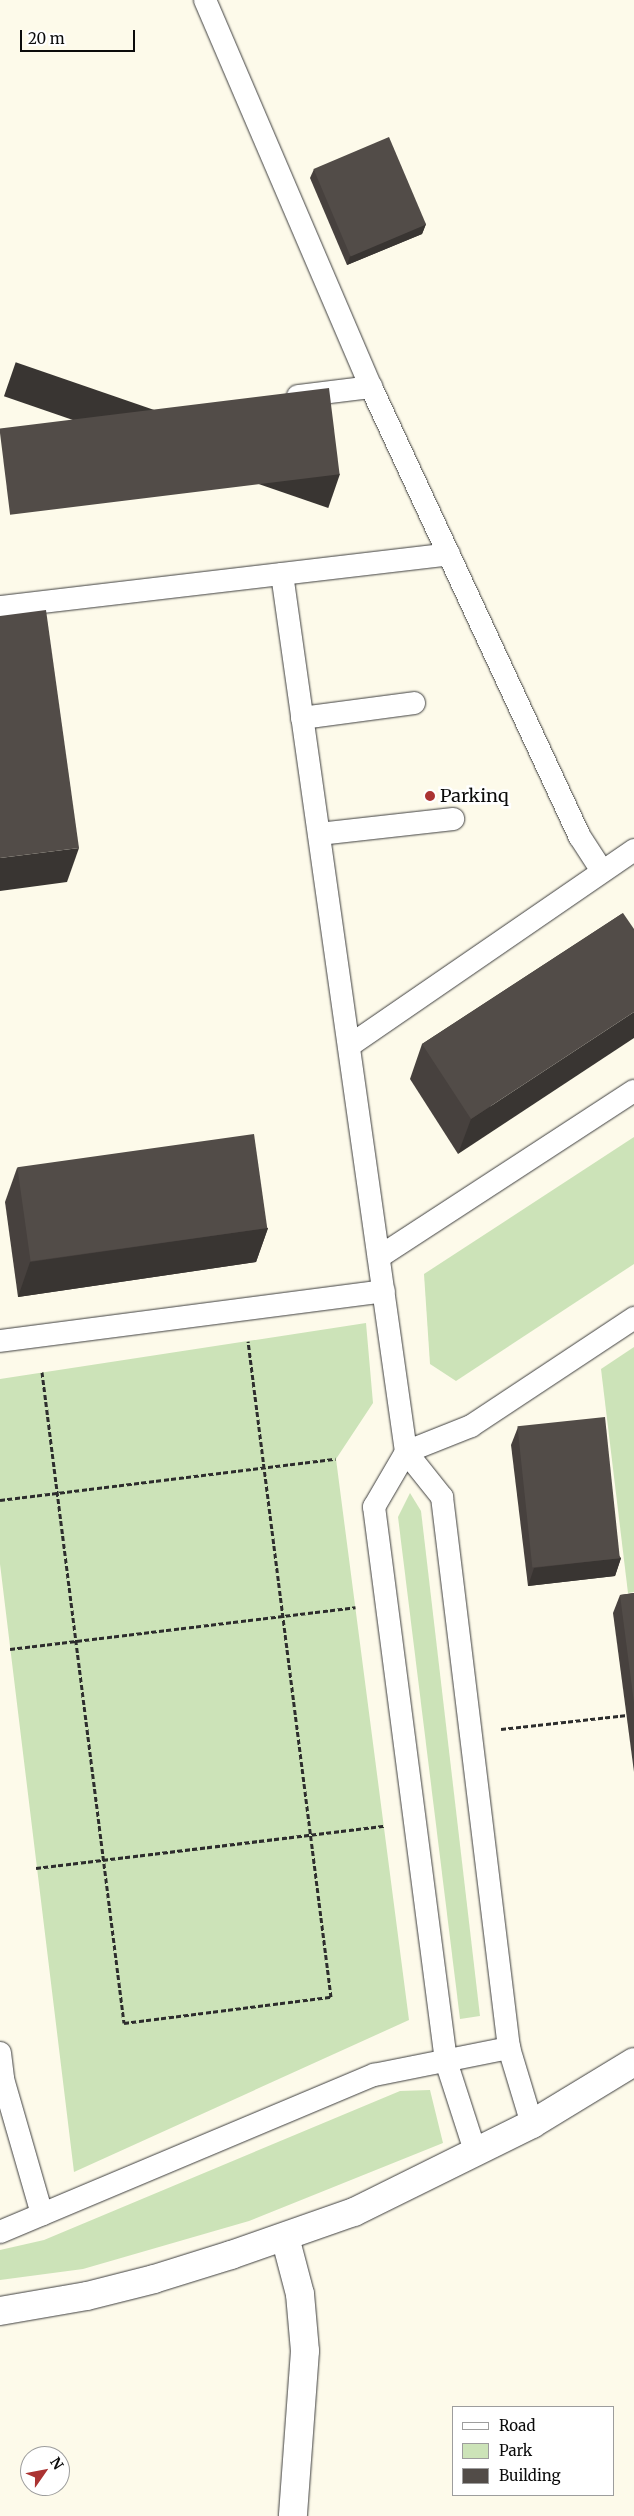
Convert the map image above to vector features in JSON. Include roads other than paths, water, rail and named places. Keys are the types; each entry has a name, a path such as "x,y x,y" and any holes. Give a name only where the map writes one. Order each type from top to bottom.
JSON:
{"street":[{"path":"0,2311 87,2296 154,2279 285,2237 354,2212 476,2154 532,2124 634,2062"},
{"path":"285,2237 300,2294 305,2351 293,2516"}],"lane":[{"path":"205,0 371,387 580,837 602,871"},
{"path":"273,400 371,387"},
{"path":"0,607 449,554"},
{"path":"282,574 406,1452 442,1496 509,2048 532,2124"},
{"path":"302,718 414,703"},
{"path":"319,834 453,819"},
{"path":"349,1046 634,850"},
{"path":"379,1257 634,1091"},
{"path":"0,1341 384,1291"},
{"path":"476,2154 446,2061 374,1507 406,1452 471,1426 634,1318"},
{"path":"0,2232 374,2075 509,2048"},
{"path":"0,2053 3,2079 42,2214"}],"place":[{"name":"Parkinq","path":"430,796"}]}
